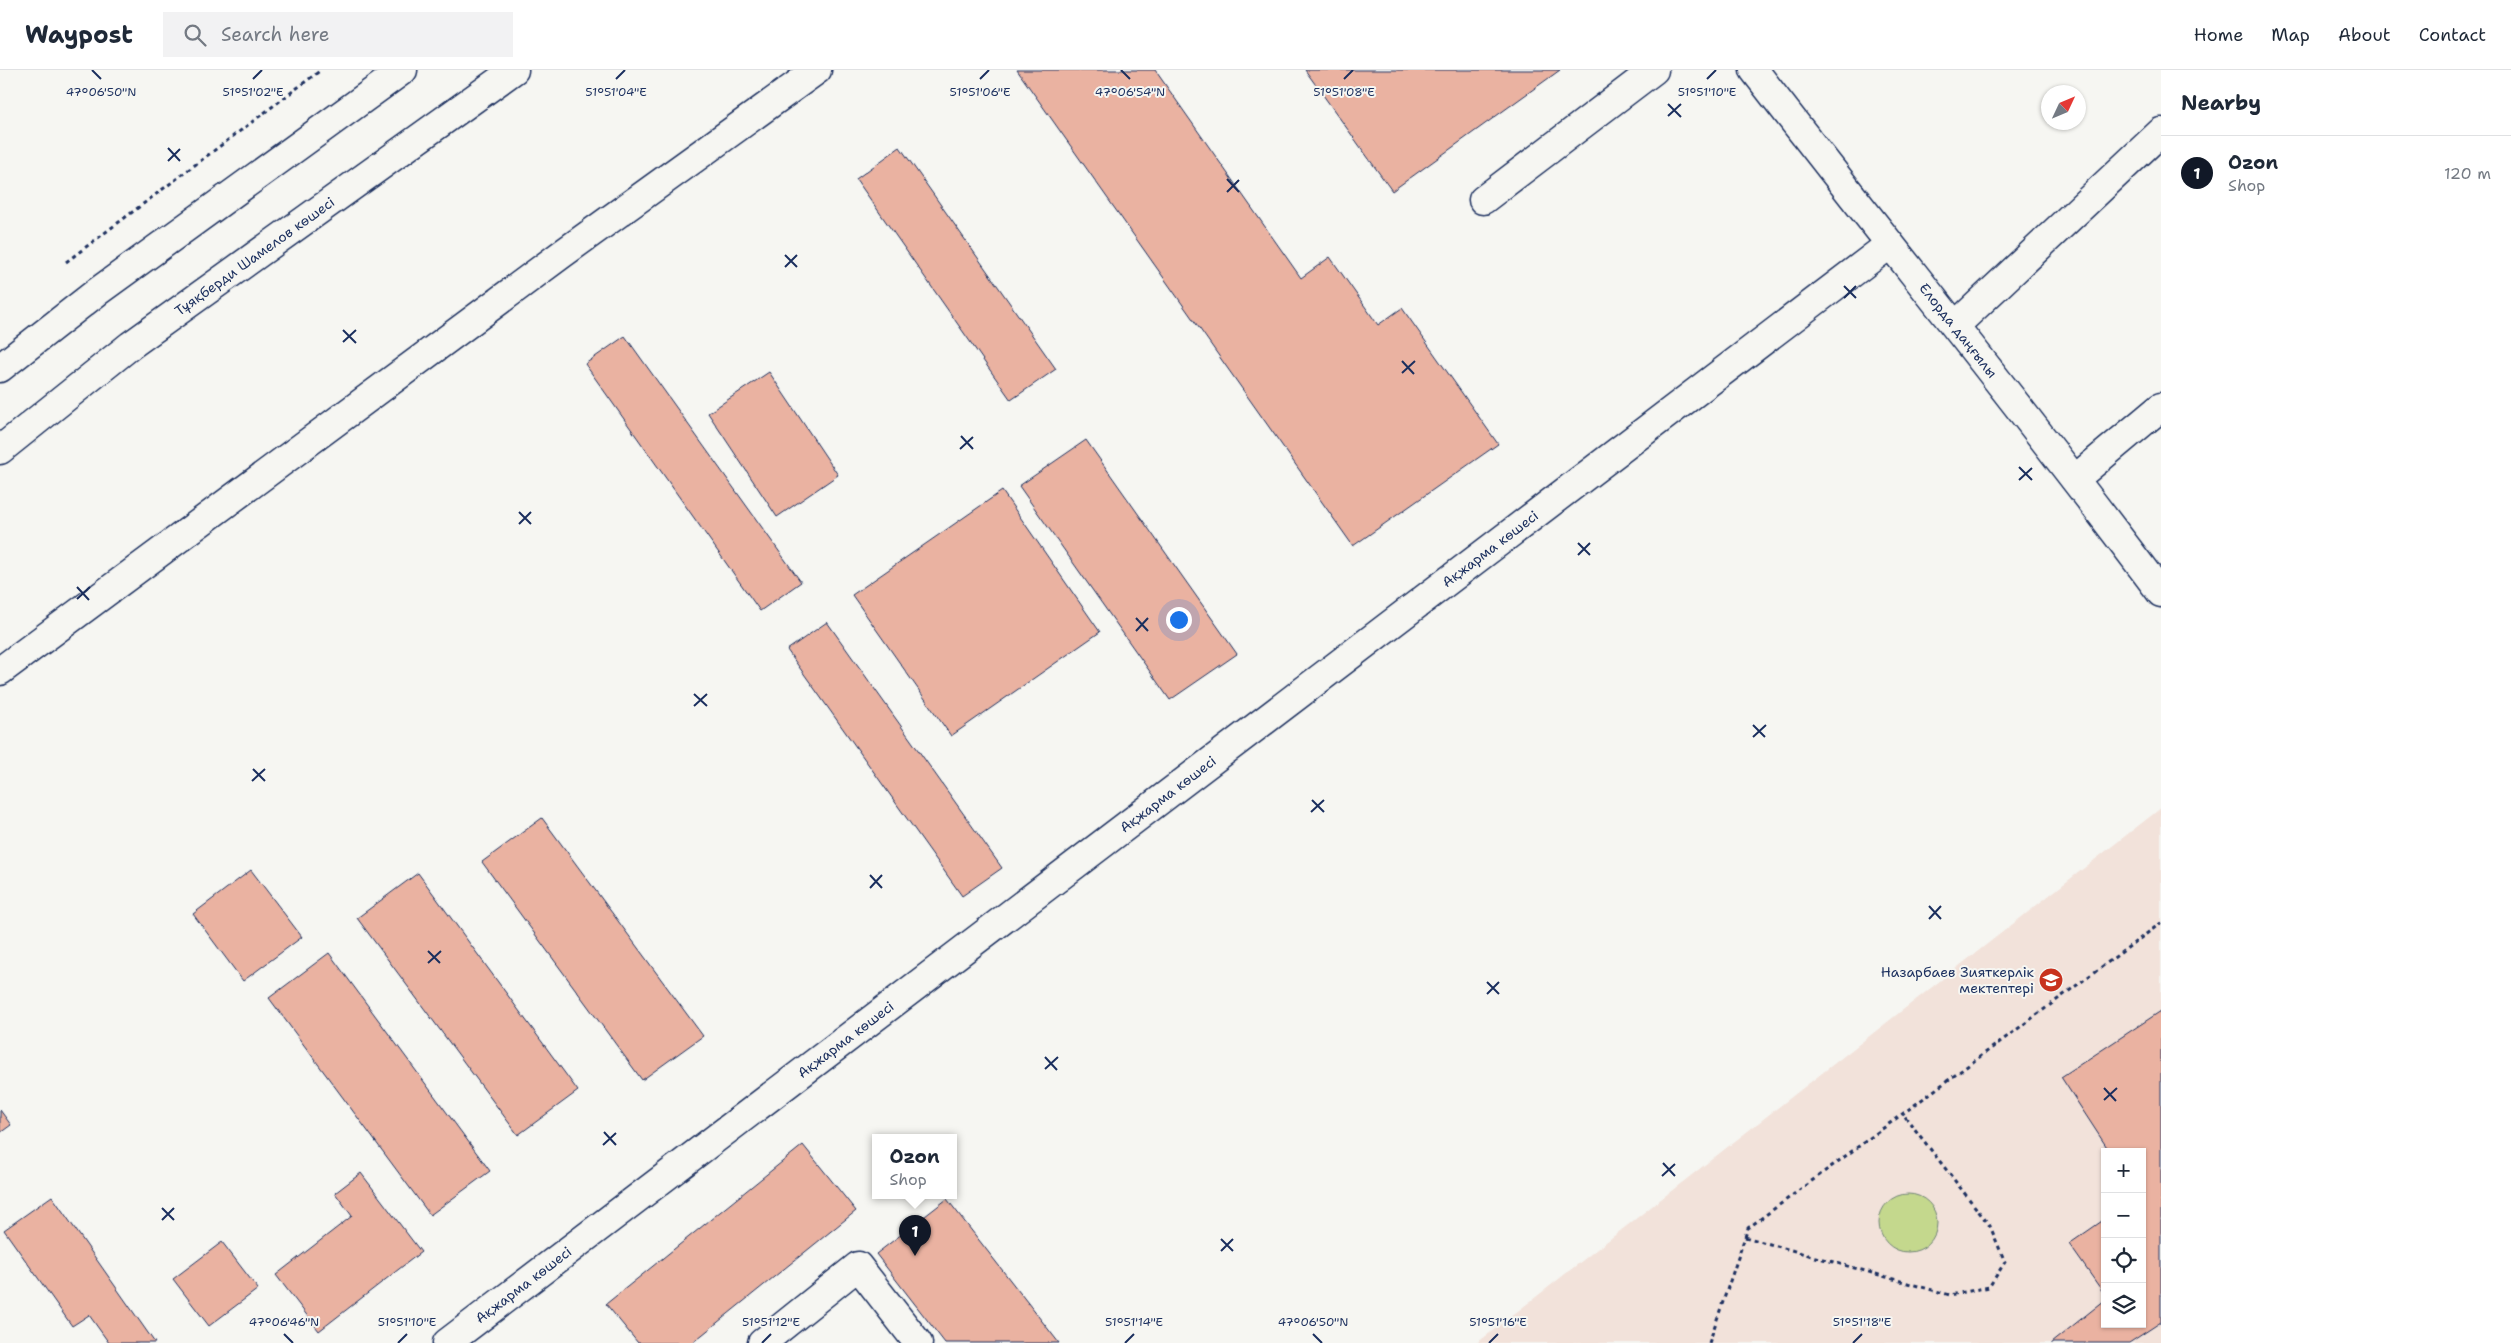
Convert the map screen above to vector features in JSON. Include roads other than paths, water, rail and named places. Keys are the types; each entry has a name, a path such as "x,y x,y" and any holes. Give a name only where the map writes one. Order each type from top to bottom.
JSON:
{"street":[{"path":"0,368 97,292 403,70"},
{"name":"Тұяқберди Шамелов көшесі","path":"0,450 131,345 514,70"},
{"path":"0,671 554,260 817,70"},
{"path":"1483,200 1654,70"},
{"name":"Елорда даңғылы","path":"1754,70 1889,245 1956,325 2161,593"},
{"path":"1956,325 2161,132"},
{"name":"Ақжарма көшесі","path":"447,1343 1889,245"},
{"path":"2075,479 2161,407"},
{"path":"762,1343 858,1266 918,1343"}],"place":[{"name":"Назарбаев Зияткерлік мектептері","path":"2051,980"},
{"name":"Ozon","path":"915,1256"}]}
